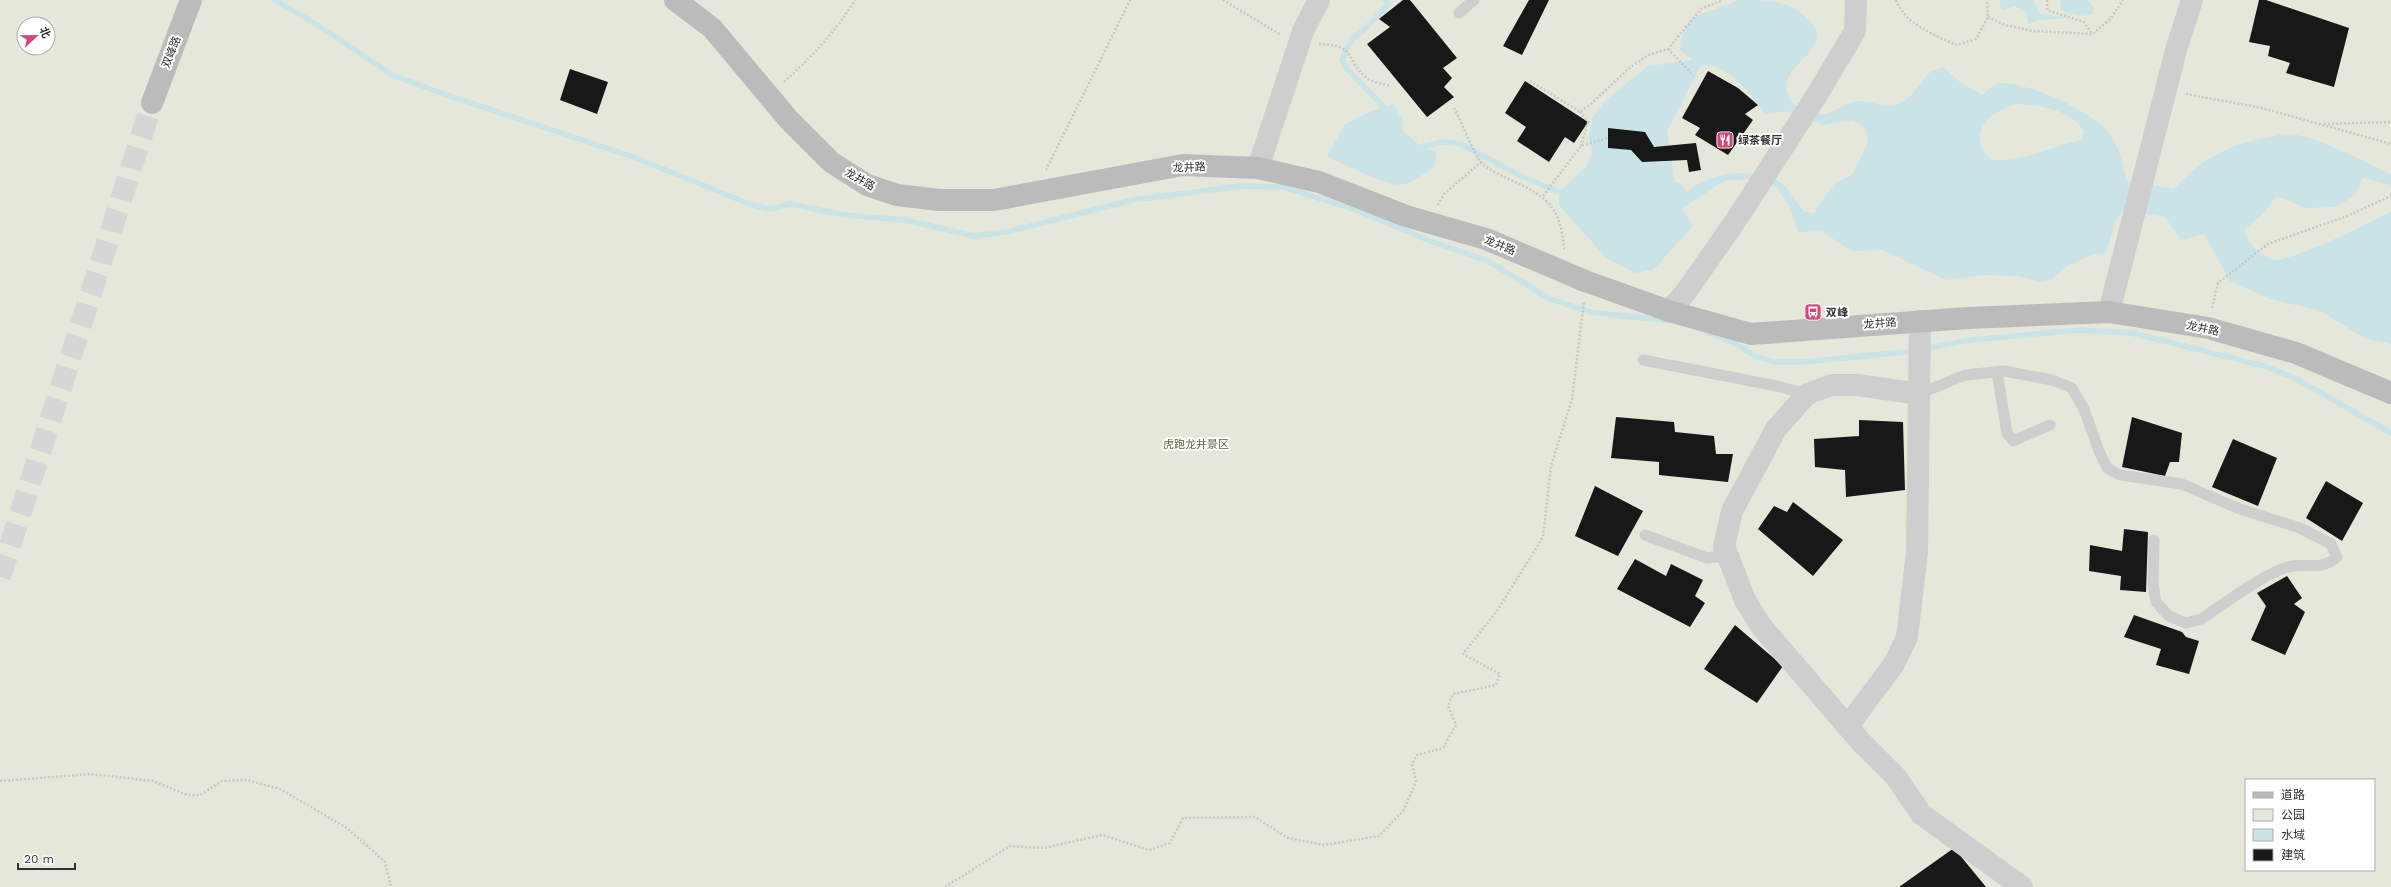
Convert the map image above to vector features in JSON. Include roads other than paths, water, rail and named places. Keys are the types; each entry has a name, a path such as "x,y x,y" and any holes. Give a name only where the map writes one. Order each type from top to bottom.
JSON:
{"street":[{"name":"双峰路","path":"152,103 191,0"},
{"name":"龙井路","path":"675,0 712,28 788,120 831,162 867,185 897,195 939,200 994,200 1033,194 1183,165 1258,168 1319,182 1428,222 1486,239 1566,273 1669,312 1751,334 1920,321 2108,312 2208,328 2296,353 2391,392"},
{"path":"1258,168 1303,31 1319,0"},
{"path":"1669,312 1686,292 1738,217 1816,98 1855,31 1856,0"},
{"path":"2108,312 2166,89 2192,0"},
{"path":"1848,726 1894,664 1907,637 1918,552 1920,321"},
{"path":"1919,394 1858,385 1832,385 1807,394 1776,429 1732,511 1724,546 1746,600 1761,626 1848,726 1896,777 1921,814 2022,887"}],"lane":[{"path":"1459,13 1474,0"},
{"path":"1644,360 1777,386 1807,394"},
{"path":"1919,394 1966,375 1997,372 2030,374 2072,388 2084,409 2099,451 2107,468 2120,475 2182,484 2237,508 2300,528 2331,544 2337,557 2331,563 2317,567 2299,564 2282,568 2201,619 2186,623 2169,616 2156,602 2153,584 2154,540"},
{"path":"1997,372 2008,433 2013,441 2050,425"},
{"path":"1645,535 1707,558 1727,555"}],"water":[{"path":"1738,0 1770,1 1787,5 1795,9 1813,24 1817,33 1816,41 1810,51 1792,71 1786,84 1787,92 1794,105 1808,113 1824,114 1857,101 1888,106 1897,105 1912,95 1929,73 1943,67 1961,83 1982,95 1999,83 2011,84 2041,92 2074,107 2089,116 2101,125 2112,138 2120,156 2127,181 2174,189 2194,170 2215,155 2251,141 2286,134 2310,138 2324,143 2391,174 2391,185 2362,178 2356,195 2335,207 2306,208 2277,196 2263,214 2244,230 2248,240 2259,252 2273,260 2281,259 2332,240 2391,211 2391,344 2364,338 2321,311 2270,299 2230,281 2204,234 2181,240 2165,217 2124,210 2116,220 2106,253 2094,254 2069,265 2051,280 2040,282 2018,276 1984,275 1946,280 1883,250 1852,251 1821,231 1798,232 1790,207 1776,188 1749,179 1724,181 1682,209 1693,226 1653,270 1635,273 1606,258 1559,205 1559,192 1586,167 1592,152 1589,136 1592,119 1604,102 1648,66 1693,60 1680,50 1682,36 1686,26 1699,15","holes":["1701,65 1721,69 1730,75 1746,89 1765,114 1786,111 1824,125 1853,120 1867,130 1868,142 1853,174 1834,184 1814,213 1804,212 1787,189 1779,181 1753,174 1741,173 1718,176 1696,185 1687,192 1680,183 1675,182 1667,132","2019,104 2047,108 2064,114 2079,125 2084,132 2081,140 2014,159 1993,160 1986,156 1980,142 1980,134 1983,126 1994,114 2010,106"]},
{"path":"1999,0 2033,0 2041,14 2071,18 2037,20 2029,24 2025,10 2014,6 2002,11"},
{"path":"2060,0 2088,0 2094,8 2093,14 2082,16 2061,10"},
{"path":"1393,104 1403,120 1402,130 1418,144 1436,152 1435,166 1423,175 1399,185 1375,178 1327,156 1345,124 1367,113"}],"waterway":[{"path":"275,0 324,29 392,75 444,94 636,158 752,205 770,209 790,204 844,215 905,220 974,236 1006,232 1133,200 1241,186 1283,187 1356,210 1430,241 1488,261 1550,299 1590,312 1670,321"},
{"path":"1384,107 1347,69 1342,60 1351,40 1364,30 1388,5 1386,0"},
{"path":"1424,146 1444,142 1461,144 1519,175 1559,192"},
{"path":"1923,349 1970,340 2080,330 2131,333 2264,366 2295,378 2391,433"},
{"path":"1707,332 1734,343 1757,357 1776,362 1803,362 1915,351"}],"tunnel":[{"path":"0,577 152,103"}],"place":[{"name":"绿茶餐厅","path":"1725,140"},
{"name":"双峰","path":"1813,312"}],"park label":[{"name":"虎跑龙井景区","path":"1196,444"}]}
